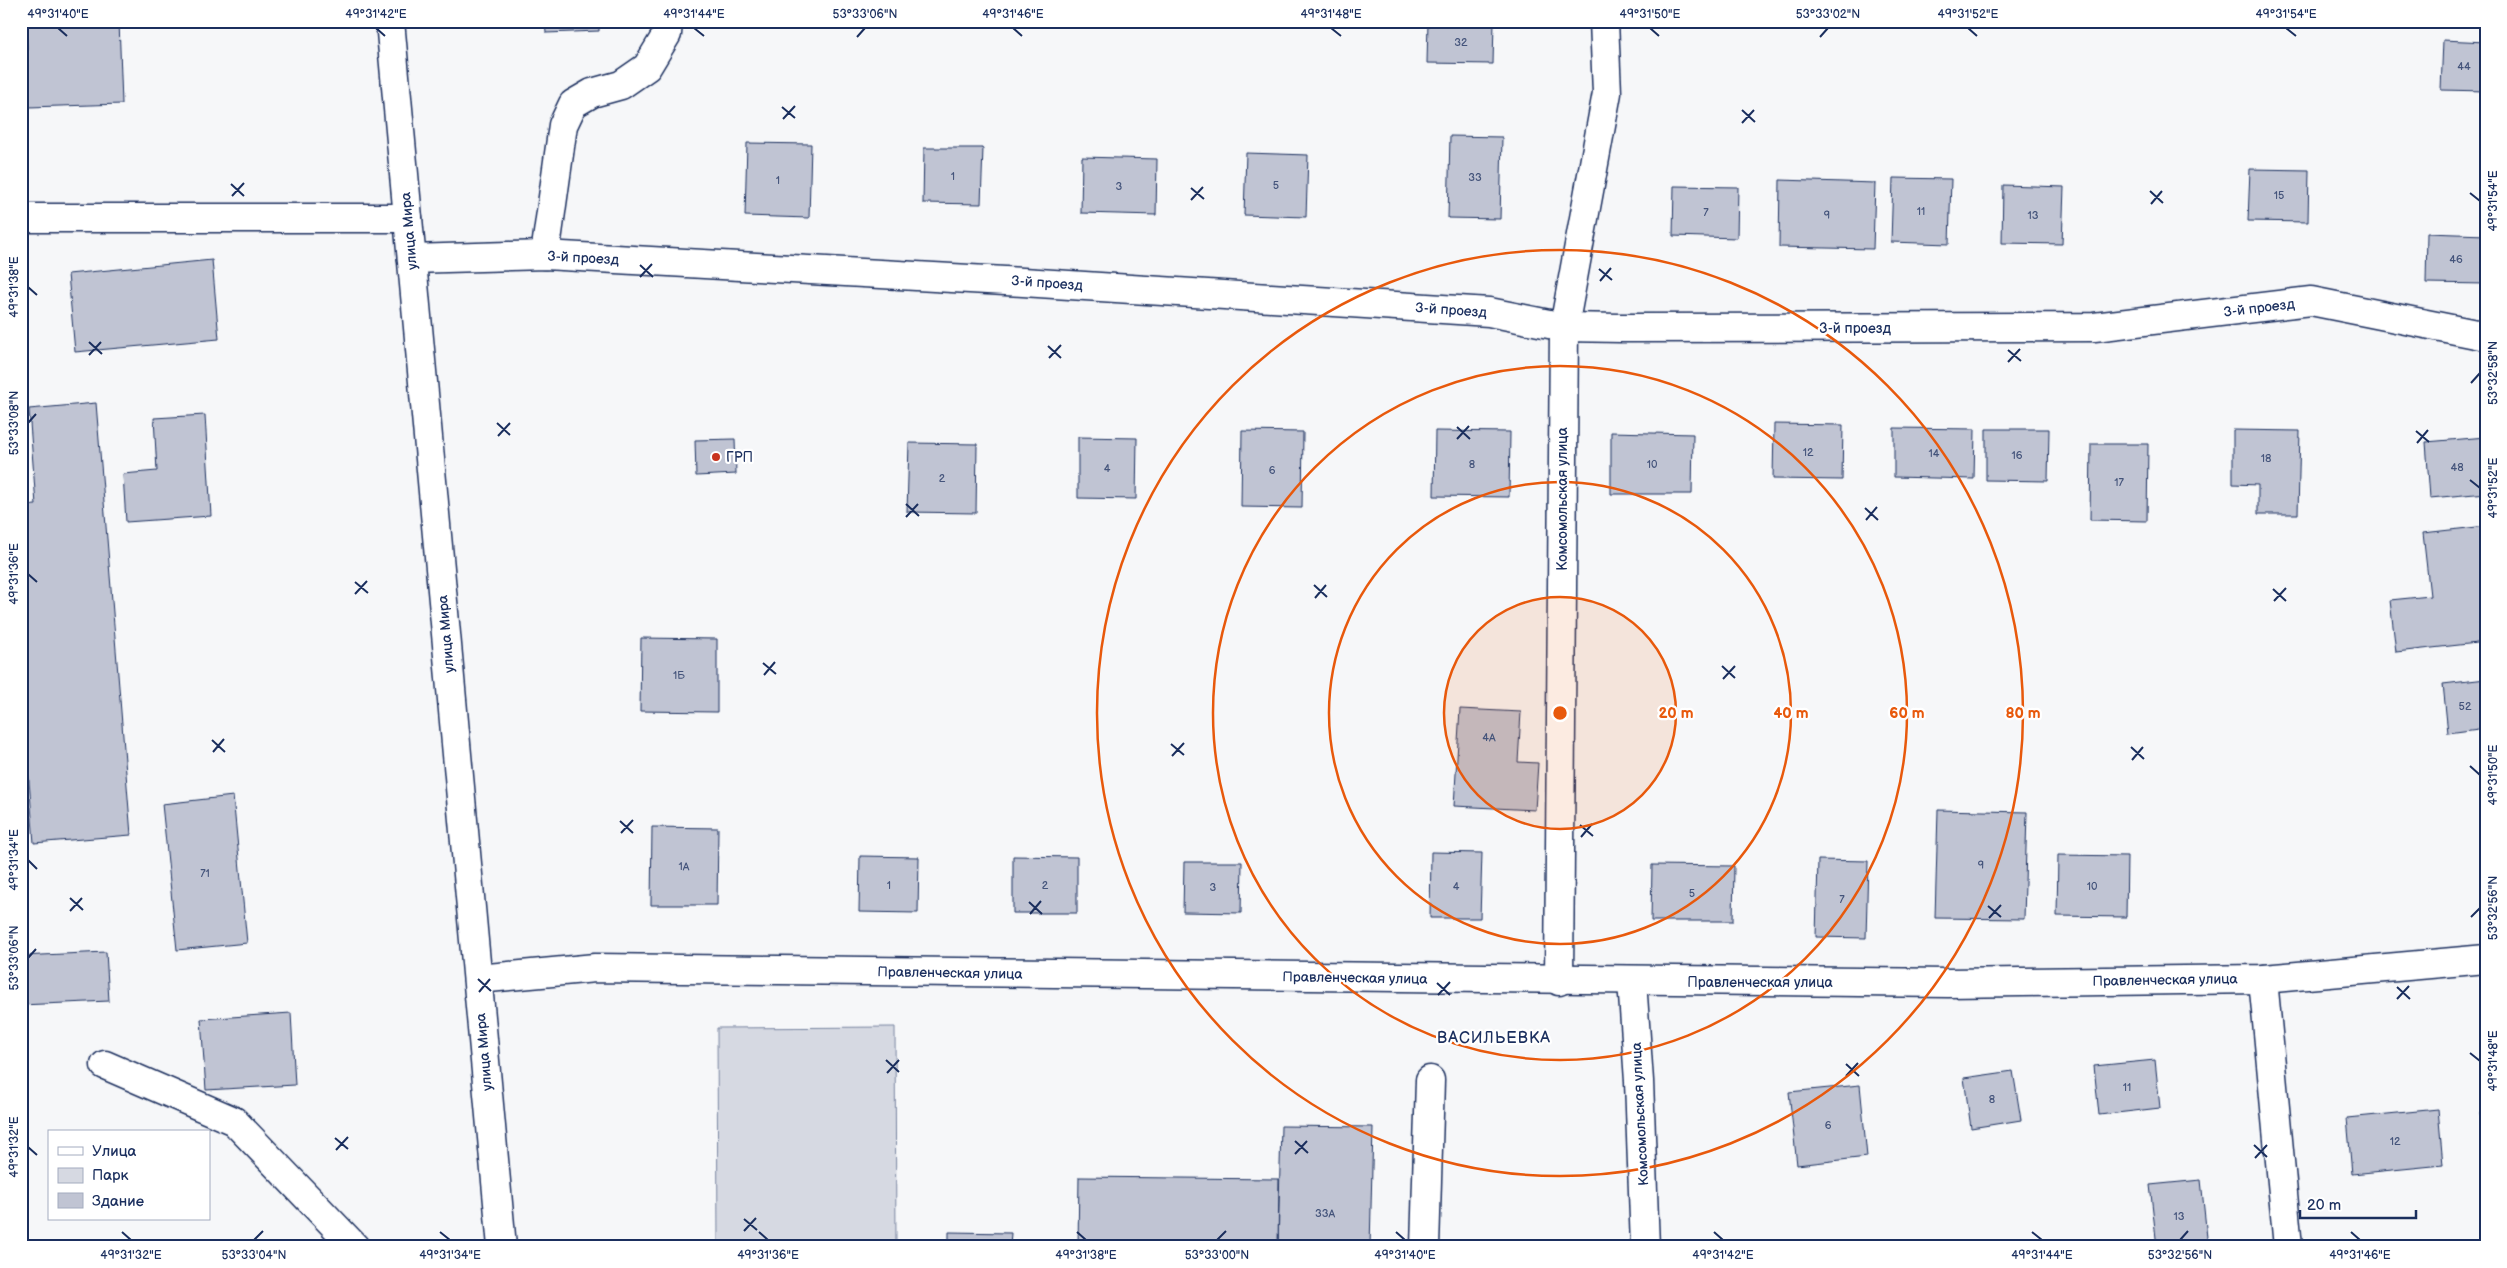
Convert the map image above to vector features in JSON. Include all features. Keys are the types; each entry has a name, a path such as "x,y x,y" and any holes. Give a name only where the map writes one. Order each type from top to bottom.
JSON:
{"street":[{"name":"улица Мира","path":"390,21 502,1247"},
{"path":"545,255 564,125 573,104 592,93 621,85 647,67 667,34 668,21"},
{"name":"Комсомольская улица","path":"1559,981 1564,326 1606,93 1604,21"},
{"path":"21,218 408,218"},
{"name":"3-й проезд","path":"412,259 545,255 1023,282 1489,312 1564,326 2094,327 2311,301 2486,336"},
{"name":"Правленческая улица","path":"478,979 595,968 1559,981 1948,983 2263,979 2486,959"},
{"path":"2263,979 2288,1247"},
{"name":"Комсомольская улица","path":"1632,981 1640,1081 1645,1247"},
{"path":"105,1065 234,1121 355,1247"},
{"path":"1425,1247 1430,1080"}],"green space":[{"path":"895,1027 896,1247 718,1247 717,1028"}],"building":[{"path":"26,21 119,21 122,104 29,107"},
{"path":"545,21 599,21 599,31 546,33"},
{"path":"1428,21 1494,21 1493,64 1427,63"},
{"path":"2443,40 2486,42 2486,91 2441,90"},
{"path":"1450,136 1502,137 1500,219 1448,218"},
{"path":"747,143 811,144 809,218 745,216"},
{"path":"924,148 983,148 981,204 923,203"},
{"path":"1246,153 1308,155 1306,217 1244,215"},
{"path":"1082,157 1157,159 1156,215 1081,213"},
{"path":"2250,169 2309,170 2308,222 2248,221"},
{"path":"1893,178 1951,179 1949,244 1891,242"},
{"path":"1780,180 1875,183 1873,249 1779,247"},
{"path":"2003,185 2064,187 2062,244 2002,243"},
{"path":"1674,186 1738,187 1737,238 1673,236"},
{"path":"2427,233 2486,235 2486,284 2426,283"},
{"path":"212,260 219,339 75,352 68,274"},
{"path":"96,403 131,835 34,843 21,682 21,506 36,505 29,409"},
{"path":"205,415 211,516 126,522 123,474 157,471 154,418"},
{"path":"1774,424 1843,425 1842,480 1773,479"},
{"path":"1894,428 1975,429 1974,479 1894,477"},
{"path":"1986,429 2049,429 2048,481 1986,480"},
{"path":"2233,430 2300,431 2298,514 2258,514 2258,485 2233,484"},
{"path":"1242,431 1303,432 1302,508 1241,507"},
{"path":"1435,431 1510,432 1509,497 1434,496"},
{"path":"1611,432 1693,434 1692,494 1611,494"},
{"path":"1078,437 1137,438 1136,499 1078,498"},
{"path":"2486,437 2486,493 2430,498 2426,442"},
{"name":"ГРП","path":"735,439 736,474 696,476 695,440"},
{"path":"909,443 977,444 976,513 907,512"},
{"path":"2091,444 2148,444 2147,521 2090,520"},
{"path":"2486,526 2486,642 2396,652 2390,600 2430,596 2423,533"},
{"path":"641,638 717,639 717,712 640,711"},
{"path":"2486,679 2486,728 2448,733 2443,684"},
{"path":"1460,709 1521,712 1518,762 1538,763 1535,810 1454,806"},
{"path":"233,796 247,943 177,950 162,804"},
{"path":"1938,810 2027,812 2024,919 1935,918"},
{"path":"652,827 718,828 717,905 651,905"},
{"path":"1431,852 1482,853 1480,918 1430,918"},
{"path":"2058,855 2127,856 2126,917 2057,916"},
{"path":"860,856 919,857 918,913 859,912"},
{"path":"1013,856 1077,857 1077,913 1013,913"},
{"path":"1818,860 1868,861 1866,938 1816,937"},
{"path":"1184,862 1242,862 1241,913 1183,912"},
{"path":"1652,865 1734,866 1733,921 1651,921"},
{"path":"106,952 109,1001 21,1005 21,956"},
{"path":"291,1013 295,1085 206,1090 201,1019"},
{"path":"2155,1060 2160,1108 2099,1115 2094,1066"},
{"path":"2013,1071 2021,1120 1971,1128 1964,1078"},
{"path":"1860,1085 1867,1157 1797,1165 1789,1092"},
{"path":"2438,1109 2443,1165 2352,1174 2347,1118"},
{"path":"2486,1112 2486,1159 2485,1159 2480,1113"},
{"path":"1281,1126 1373,1127 1370,1247 1278,1247"},
{"path":"21,1161 29,1206 21,1207"},
{"path":"1079,1177 1279,1179 1278,1247 1078,1247"},
{"path":"2201,1180 2208,1247 2157,1247 2150,1185"},
{"path":"949,1232 1011,1233 1010,1247 949,1247"}],"place":[{"name":"ГРП","path":"716,457"}],"district":[{"name":"ВАСИЛЬЕВКА","path":"1494,1038"}]}
